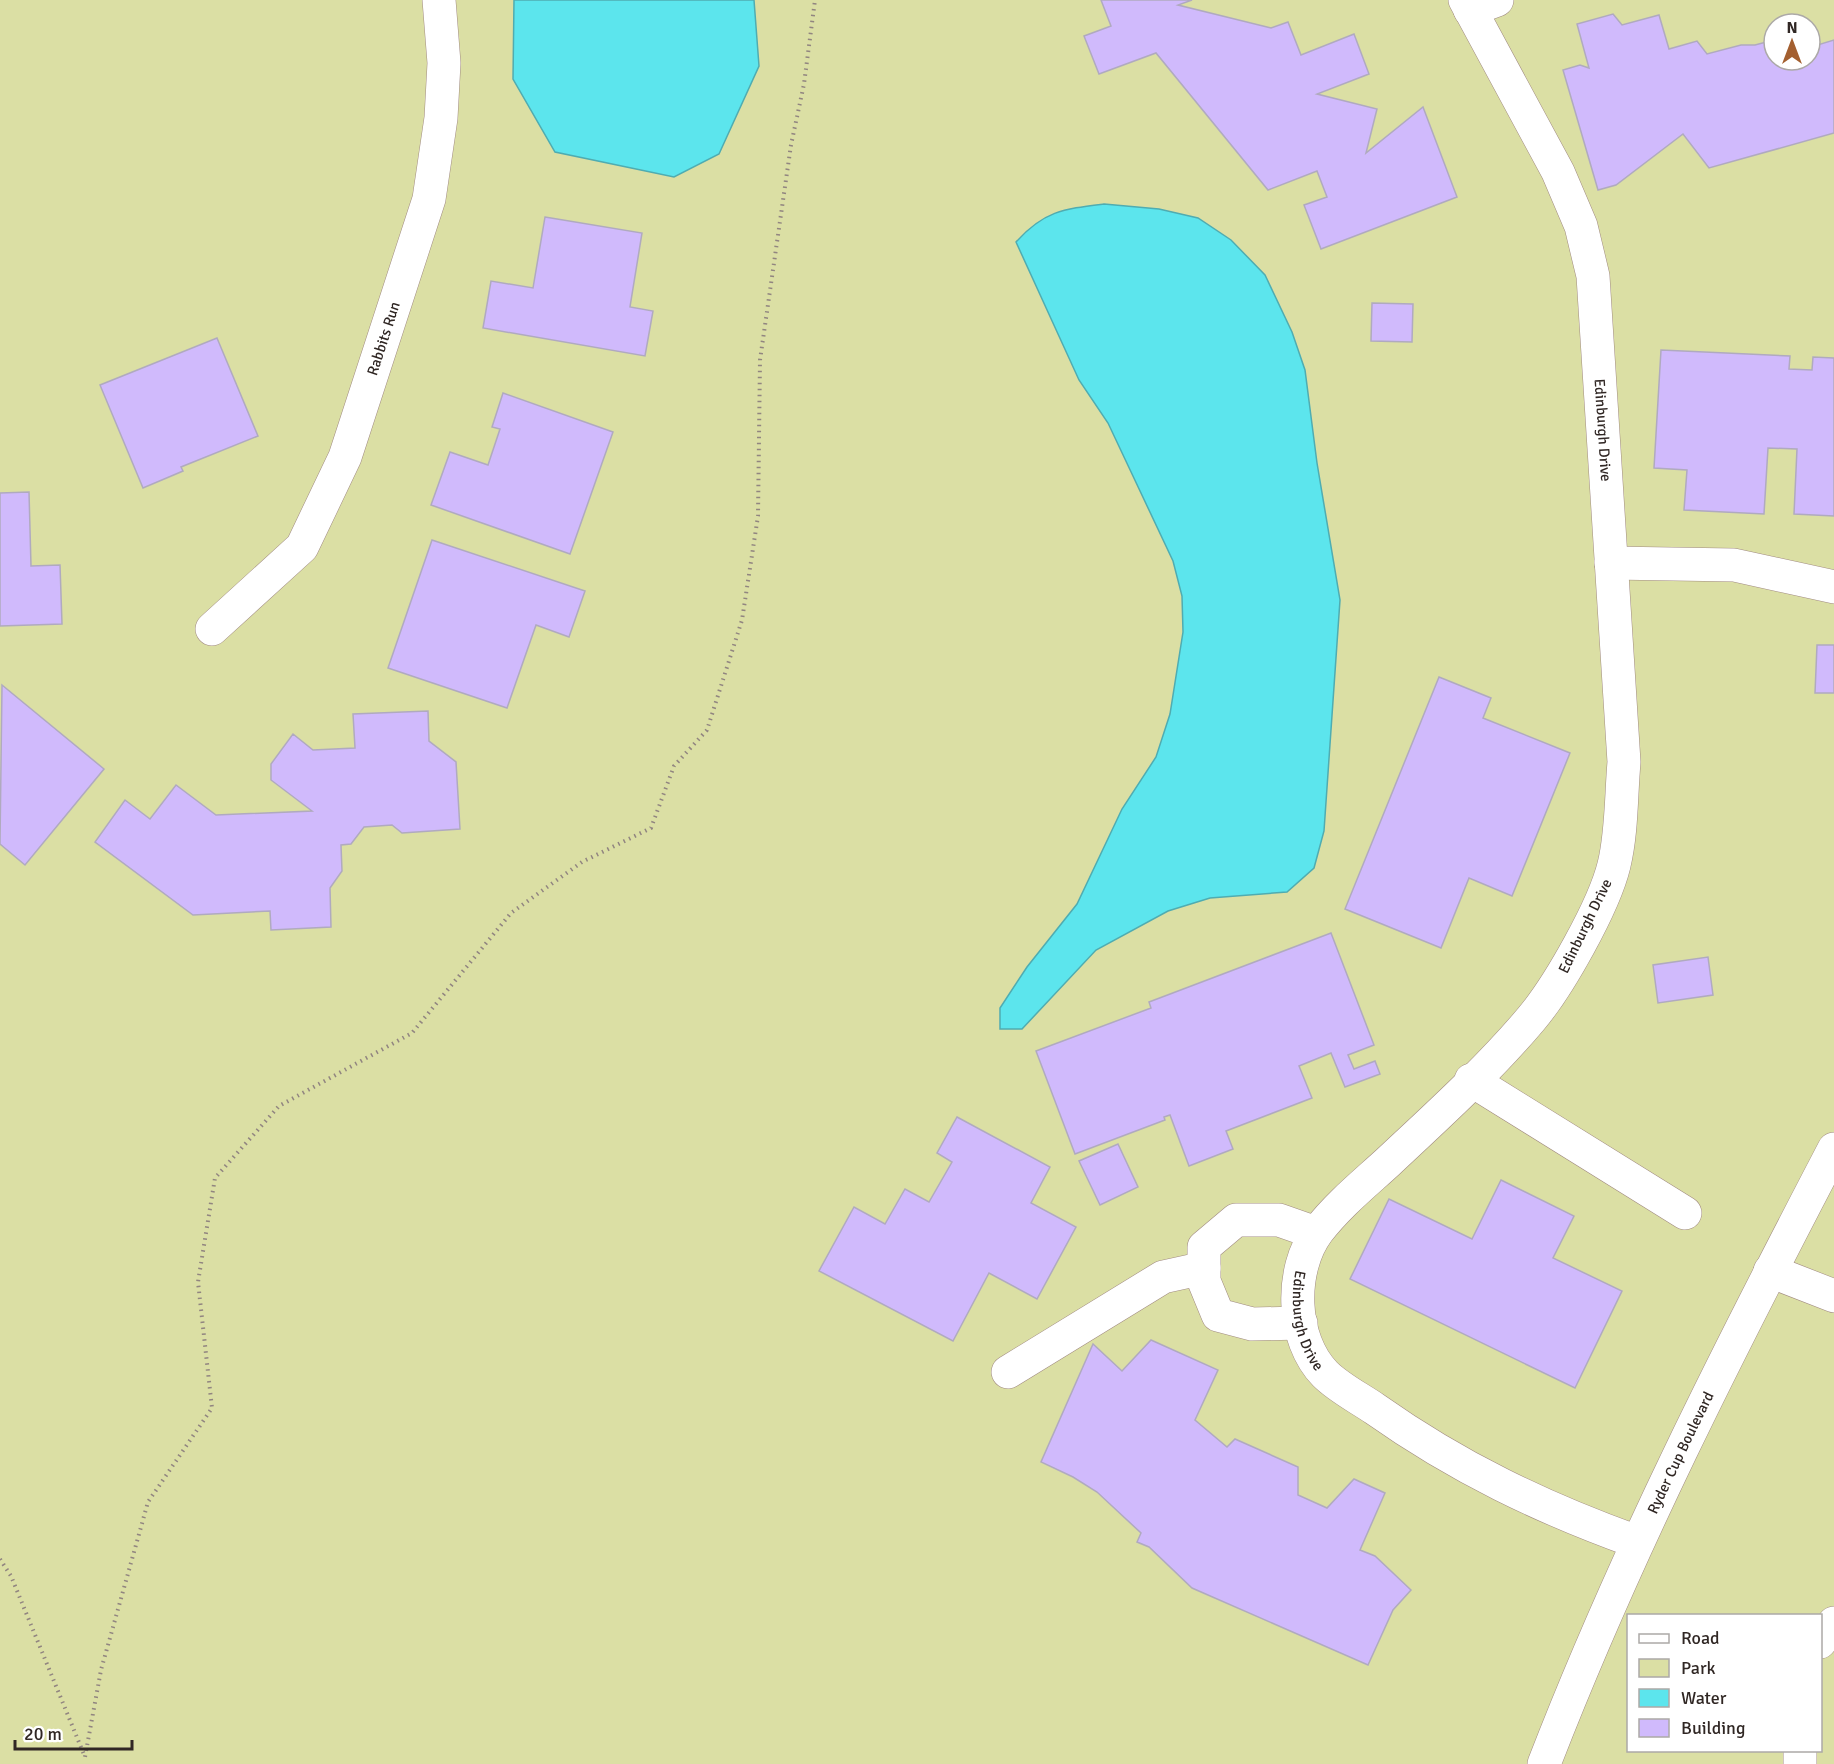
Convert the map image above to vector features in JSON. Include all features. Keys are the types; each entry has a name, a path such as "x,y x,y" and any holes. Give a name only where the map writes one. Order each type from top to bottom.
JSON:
{"street":[{"name":"Rabbits Run","path":"212,629 302,547 345,457 429,200 441,118 444,63 439,0"},
{"name":"Edinburgh Drive","path":"1477,3 1558,172 1581,226 1593,276 1624,762 1614,866 1602,898 1563,972 1532,1018 1335,1211 1316,1233 1304,1259 1298,1295 1300,1323 1310,1350 1325,1374 1401,1428 1500,1486 1565,1517 1637,1542"},
{"path":"1611,563 1734,565 1834,587"},
{"path":"1471,1080 1685,1213"},
{"name":"Ryder Cup Boulevard","path":"1544,1764 1637,1542 1723,1360 1834,1149"},
{"path":"1300,1323 1252,1324 1218,1315 1204,1281 1204,1247 1236,1220 1279,1220 1316,1233"},
{"path":"1008,1372 1163,1277 1204,1268"},
{"path":"1770,1271 1834,1296"},
{"path":"1822,1641 1834,1623"}],"path":[{"path":"83,1764 101,1670 148,1502 212,1408 198,1282 215,1178 279,1106 412,1033 511,913 582,862 651,828 674,766 707,730 742,620 756,528 760,360 790,145 804,84 815,0"},
{"path":"0,1558 11,1576 85,1757"}],"green space":[{"path":"0,0 1834,0 1834,1764 0,1764"}],"water":[{"path":"514,0 754,0 759,66 719,154 674,177 555,152 513,79"},
{"path":"1104,204 1159,209 1198,218 1231,240 1265,275 1292,332 1305,370 1317,463 1340,600 1324,831 1314,868 1287,892 1210,898 1168,911 1096,950 1022,1029 1000,1029 1000,1008 1027,967 1077,904 1122,809 1156,757 1170,714 1183,632 1182,596 1173,561 1108,423 1079,380 1016,242 1036,224 1055,213"}],"building":[{"path":"1101,0 1192,0 1178,5 1271,28 1288,22 1301,55 1354,34 1369,74 1317,94 1377,109 1366,153 1423,107 1457,197 1321,249 1304,205 1327,197 1317,171 1268,190 1156,53 1099,74 1084,36 1111,26"},
{"path":"1613,14 1622,25 1659,15 1669,49 1697,41 1707,54 1741,45 1762,43 1762,72 1822,72 1822,44 1834,40 1834,133 1709,168 1683,134 1616,185 1598,190 1563,70 1580,65 1589,68 1577,24"},
{"path":"545,217 642,233 630,307 653,311 645,356 483,328 491,281 533,288"},
{"path":"1372,303 1413,304 1412,342 1371,341"},
{"path":"217,338 258,436 181,467 183,471 143,488 100,385"},
{"path":"1661,350 1790,356 1789,369 1812,370 1813,357 1834,358 1834,516 1794,514 1797,449 1768,448 1764,514 1684,510 1687,470 1654,468"},
{"path":"503,393 613,432 570,554 431,505 450,452 488,465 500,429 492,427"},
{"path":"29,492 31,566 60,565 62,624 0,626 0,493"},
{"path":"432,540 585,591 569,637 536,625 507,708 388,668"},
{"path":"1817,645 1834,645 1834,693 1815,693"},
{"path":"1439,677 1491,698 1483,718 1570,753 1512,896 1469,878 1441,948 1345,909"},
{"path":"2,685 104,769 25,865 0,844"},
{"path":"428,711 429,741 456,762 460,829 402,833 392,825 364,827 351,844 341,845 342,871 330,888 331,927 271,930 270,911 193,915 95,842 125,800 150,819 176,785 216,815 312,811 271,780 271,764 293,734 313,750 355,748 353,714"},
{"path":"1331,933 1374,1045 1348,1055 1354,1069 1375,1061 1380,1074 1345,1087 1331,1053 1299,1066 1312,1098 1226,1131 1233,1149 1189,1166 1170,1115 1164,1117 1165,1120 1075,1154 1036,1051 1151,1008 1149,1002"},
{"path":"1708,957 1713,995 1658,1003 1653,965"},
{"path":"957,1117 1050,1167 1031,1203 1076,1227 1037,1299 989,1273 953,1341 819,1271 854,1207 885,1224 905,1189 929,1202 952,1162 937,1153"},
{"path":"1118,1144 1138,1187 1100,1205 1079,1161"},
{"path":"1501,1180 1574,1216 1553,1258 1622,1291 1575,1388 1350,1279 1389,1199 1472,1239"},
{"path":"1151,1340 1218,1370 1195,1420 1227,1447 1235,1439 1298,1467 1298,1495 1327,1508 1354,1479 1385,1493 1360,1550 1375,1556 1411,1590 1393,1610 1368,1665 1192,1588 1149,1547 1137,1542 1141,1533 1097,1492 1073,1477 1041,1462 1093,1344 1122,1371"}]}
